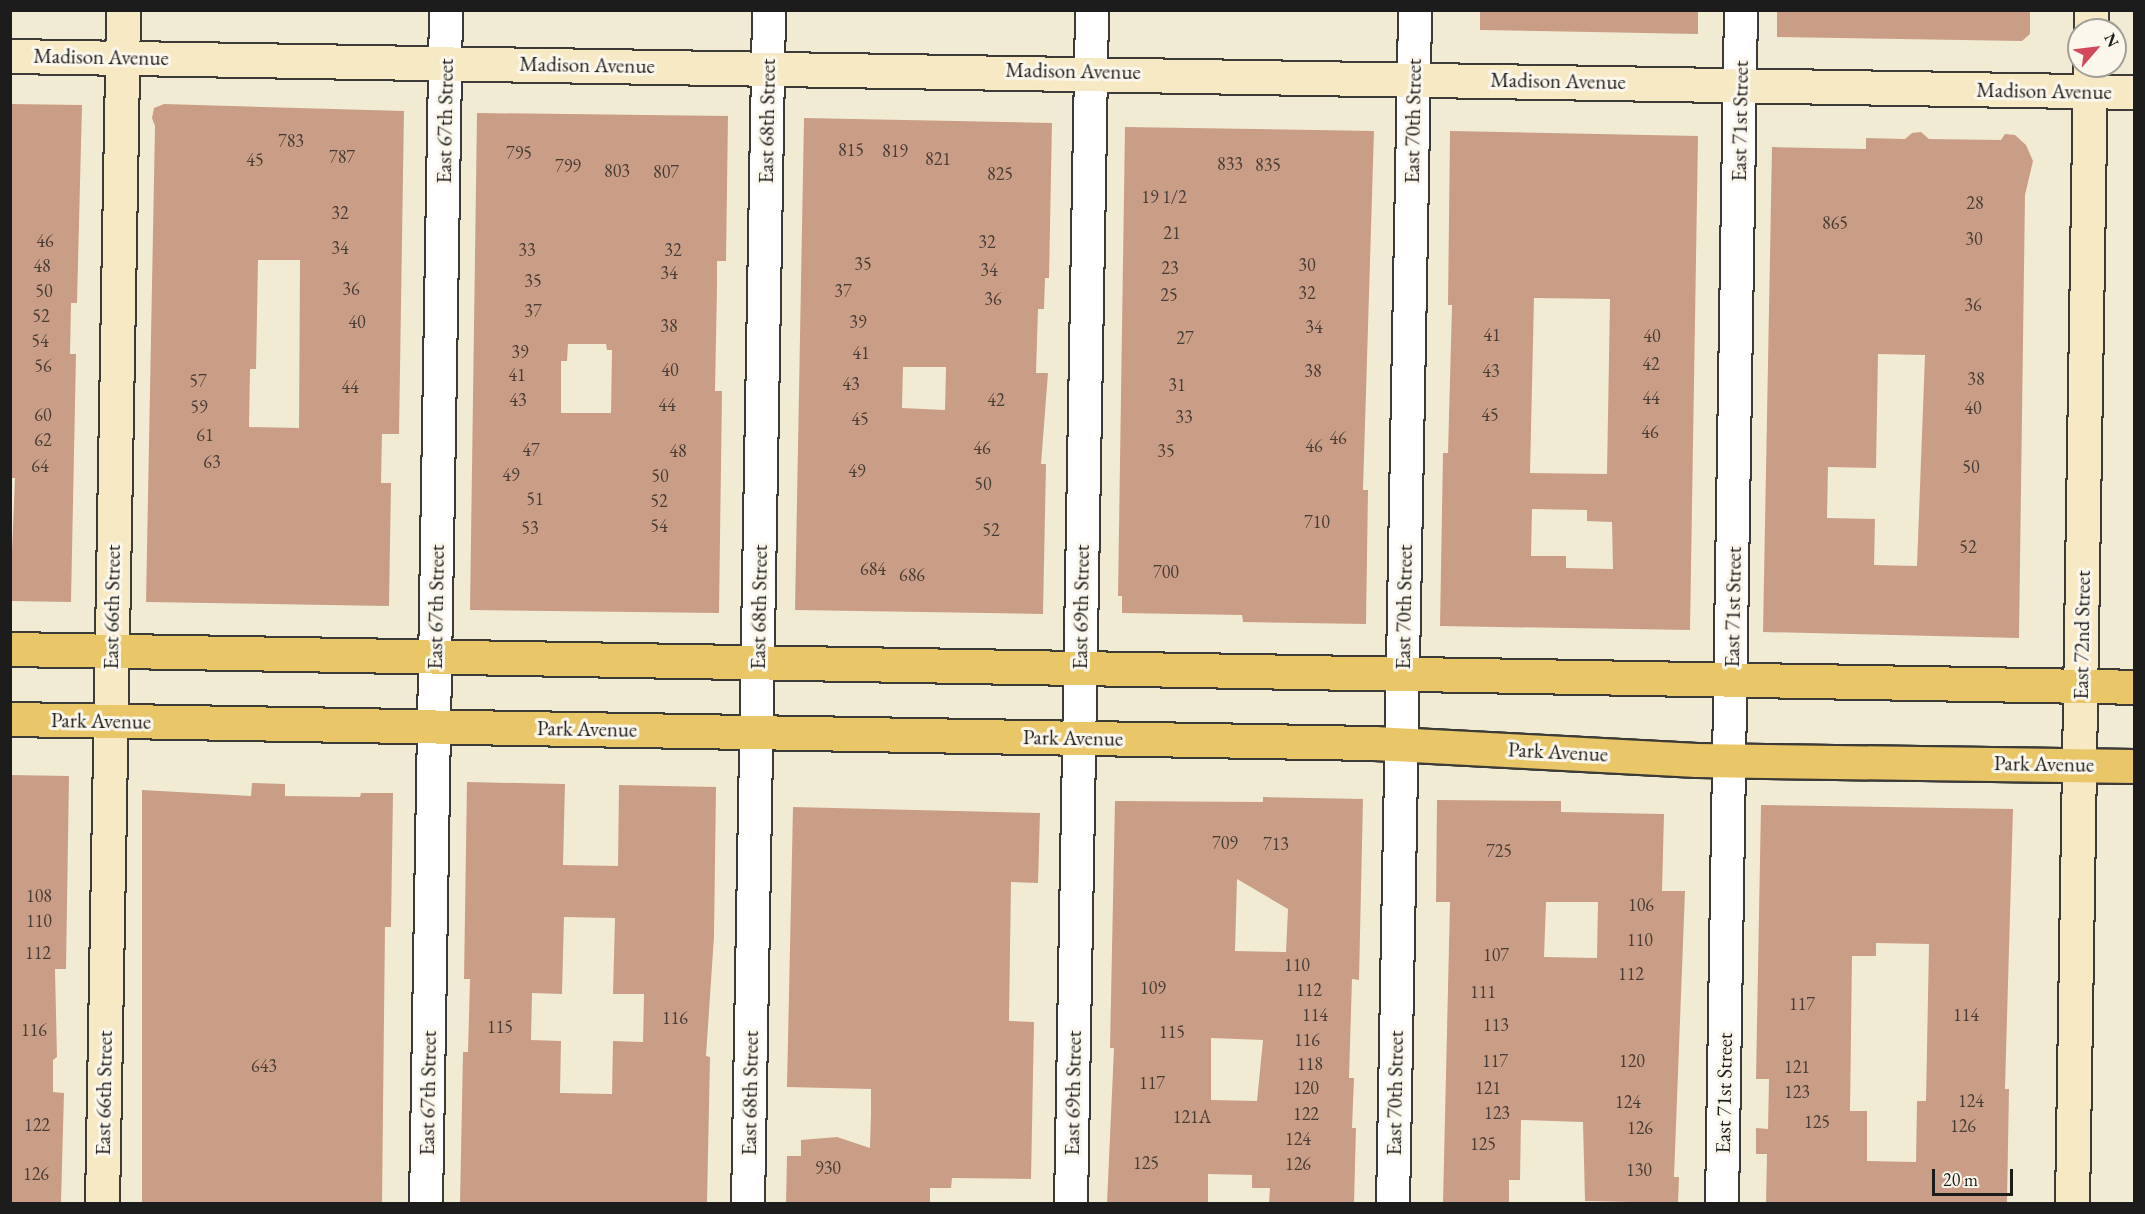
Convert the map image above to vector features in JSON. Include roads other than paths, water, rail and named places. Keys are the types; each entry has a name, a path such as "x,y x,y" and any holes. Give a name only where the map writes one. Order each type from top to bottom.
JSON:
{"main road":[{"name":"East 66th Street","path":"102,1203 123,10"},
{"name":"Madison Avenue","path":"10,56 1090,72 1740,86 2090,79 2134,92"},
{"name":"East 72nd Street","path":"2072,1203 2090,79"},
{"path":"10,649 2134,687"},
{"name":"Park Avenue","path":"10,719 1401,744 1731,760 2134,766"}],"street":[{"name":"East 67th Street","path":"426,1203 446,10"},
{"name":"East 68th Street","path":"748,1203 769,10"},
{"name":"East 69th Street","path":"1071,1203 1092,10"},
{"name":"East 70th Street","path":"1393,1203 1415,10"},
{"name":"East 71st Street","path":"1722,1203 1731,760 1741,10"}]}
